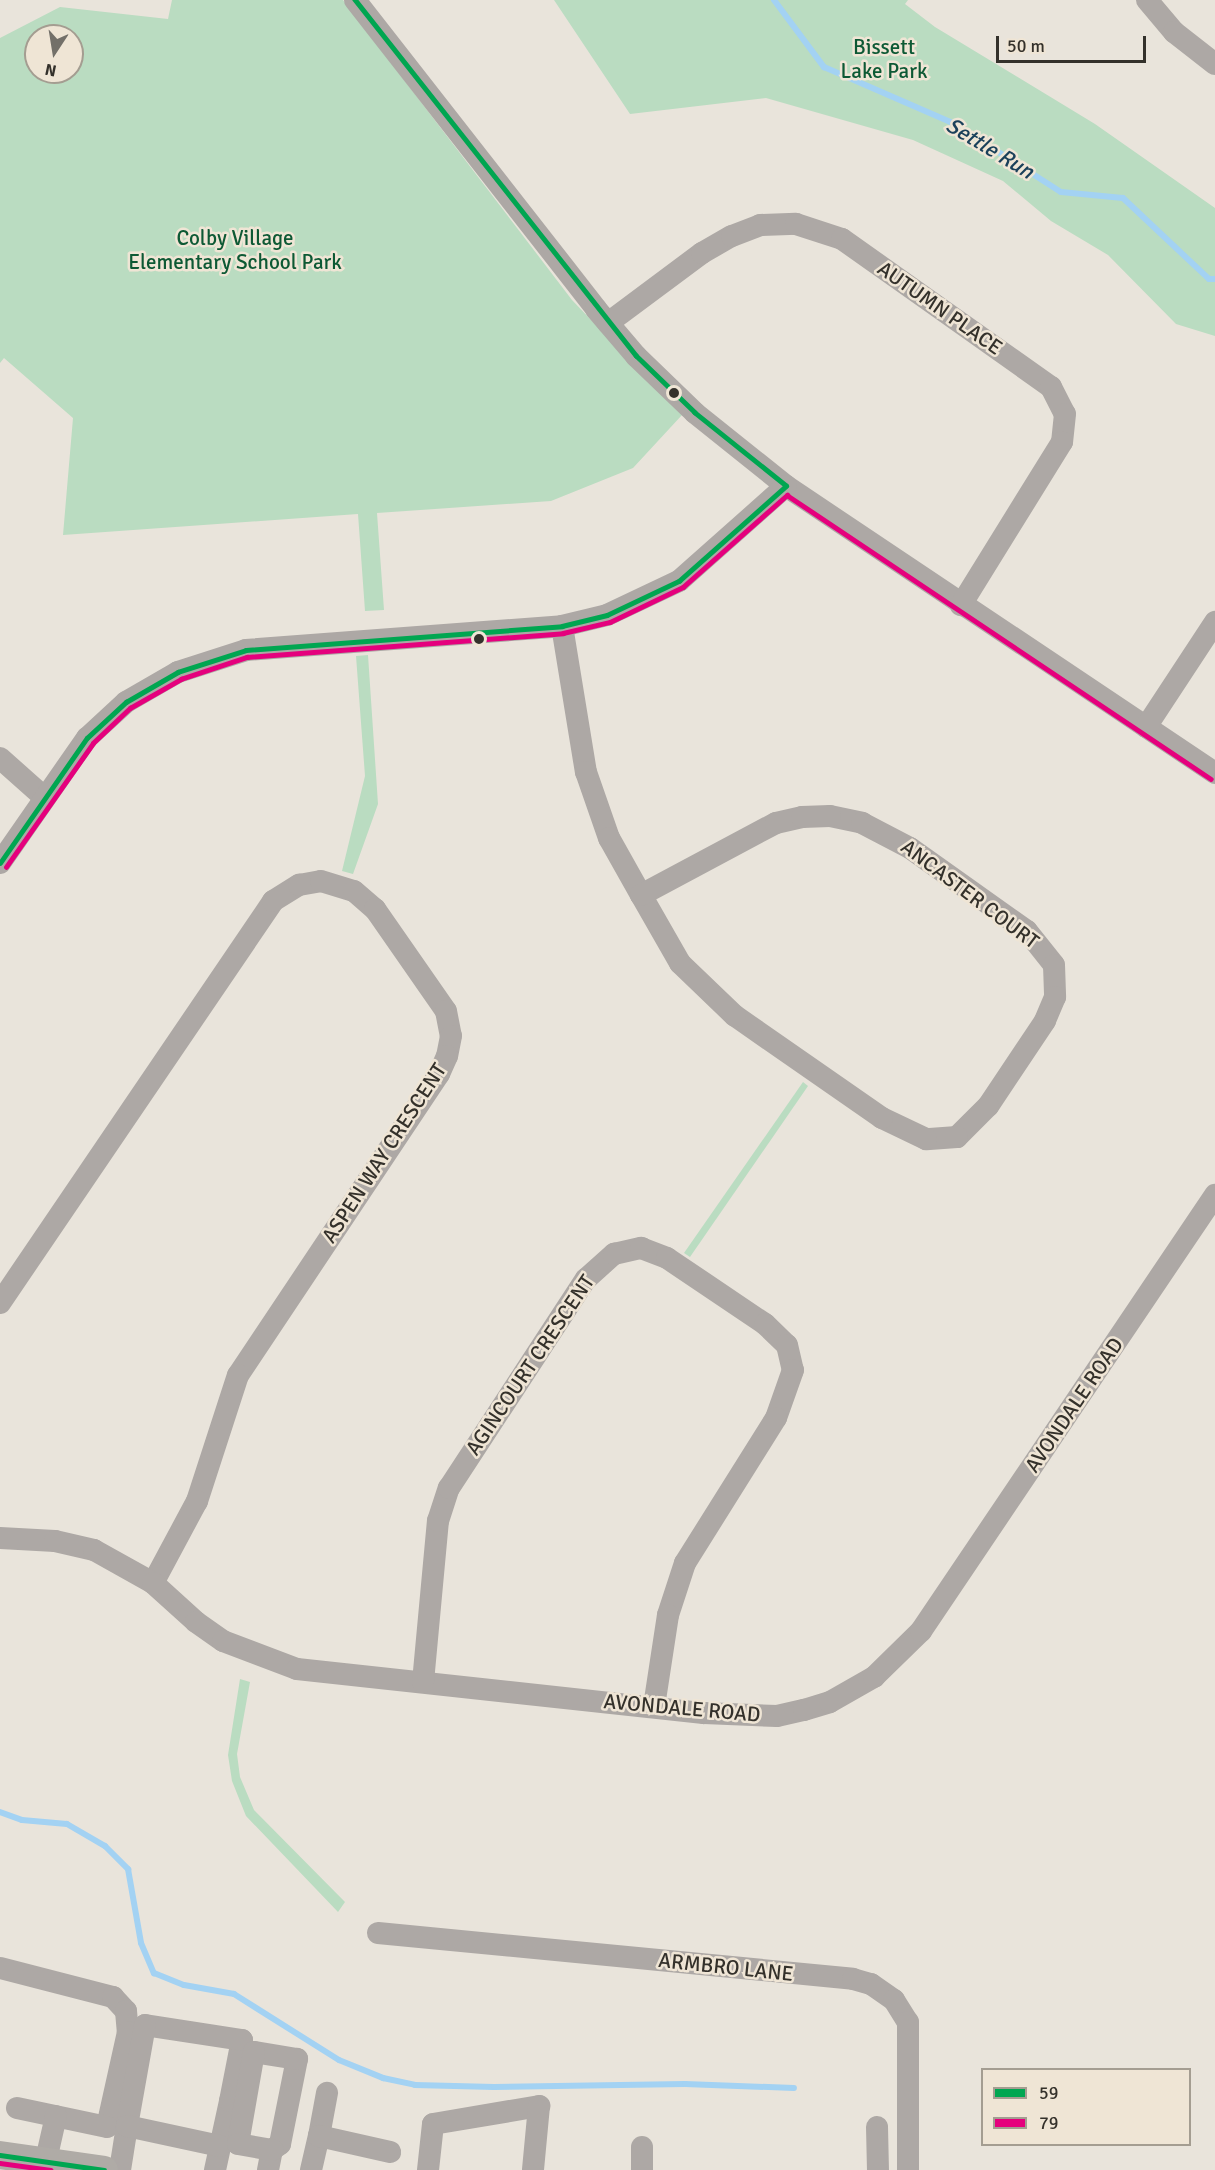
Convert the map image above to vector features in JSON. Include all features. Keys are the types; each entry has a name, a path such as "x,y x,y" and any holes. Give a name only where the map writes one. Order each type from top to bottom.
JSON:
{"main road":[{"path":"0,2155 37,2163 104,2170"}],"street":[{"path":"355,0 608,323 695,413 786,486 1215,773"},
{"path":"1147,0 1174,32 1215,64"},
{"name":"AUTUMN PLACE","path":"608,323 702,253 732,236 760,225 796,224 843,239 1035,374 1055,391 1063,404 1064,435 961,605"},
{"path":"0,863 87,738 126,702 155,683 201,662 246,650 562,626 632,606 680,581 786,486"},
{"path":"1146,727 1215,622"},
{"name":"ANCASTER COURT","path":"562,626 586,772 609,838 641,895 680,963 714,999 873,1112 926,1139 946,1140 973,1125 1045,1021 1054,997 1054,965 1027,931 903,843 846,818 802,817 776,824 641,895"},
{"path":"0,758 44,797"},
{"name":"ASPEN WAY CRESCENT","path":"0,1303 273,901 298,885 321,881 354,891 375,909 446,1011 451,1036 447,1056 439,1074 238,1375 197,1501 153,1583"},
{"name":"AVONDALE ROAD","path":"0,1538 55,1541 94,1550 153,1583 206,1631 253,1655 297,1669 746,1716 804,1710 856,1689 901,1653 927,1621 1215,1195"},
{"name":"AGINCOURT CRESCENT","path":"423,1683 438,1521 449,1488 586,1279 614,1254 641,1248 667,1258 765,1324 787,1345 794,1370 776,1418 681,1573 668,1615 654,1706"},
{"name":"ARMBRO LANE","path":"378,1933 844,1978 871,1984 894,2000 908,2022 908,2170"},
{"path":"0,1968 113,1997 126,2011 128,2032 107,2127 17,2108"},
{"path":"120,2170 145,2025 242,2040 215,2170"},
{"path":"312,2170 327,2092"},
{"path":"428,2170 433,2124 539,2106 533,2170"},
{"path":"37,2163 56,2116"},
{"path":"127,2126 220,2146"},
{"path":"878,2127 878,2170"},
{"path":"319,2136 390,2152"},
{"path":"642,2147 642,2170"}],"green space":[{"name":"Colby Village Elementary School Park","path":"172,0 343,0 572,300 682,415 633,468 551,501 377,513 384,610 365,611 358,514 63,535 73,418 4,358 0,363 0,38 24,26 24,84 84,84 84,24 27,24 60,7 168,19"},
{"name":"Bissett Lake Park","path":"554,0 908,0 905,4 935,27 1095,124 1215,208 1215,336 1176,324 1108,255 1051,221 1003,181 913,140 766,98 630,114"},
{"path":"368,655 378,804 353,874 342,871 365,776 356,656"},
{"path":"803,1082 808,1086 690,1257 684,1253"},
{"path":"240,1679 250,1682 237,1754 240,1777 254,1810 345,1902 338,1912 246,1816 232,1781 228,1755"}],"waterway":[{"name":"Settle Run","path":"774,0 824,67 953,123 1061,192 1123,198 1209,279 1215,279"},
{"path":"0,1812 22,1820 67,1824 105,1846 128,1869 141,1943 154,1973 184,1985 234,1994 339,2060 383,2078 415,2085 494,2087 685,2084 794,2088"}],"transit line":[{"name":"59","path":"0,863 87,738 126,702 178,672 246,650 562,626 607,615 679,581 786,486 695,413 636,356 355,0"},
{"name":"79","path":"6,867 93,743 130,708 181,679 247,657 563,633 610,622 683,587 787,495 1211,779"},
{"name":"59","path":"0,2155 104,2170"},
{"name":"79","path":"0,2163 51,2170"}]}
